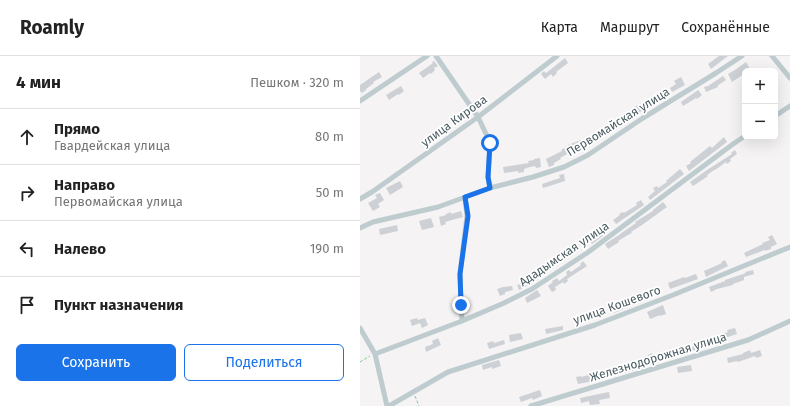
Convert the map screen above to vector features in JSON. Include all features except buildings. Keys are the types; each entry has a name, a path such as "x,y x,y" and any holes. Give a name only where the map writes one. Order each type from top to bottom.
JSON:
{"street":[{"path":"360,101 427,56"},
{"path":"436,56 478,117 490,143 488,177 490,188"},
{"name":"улица Кирова","path":"360,199 478,117 557,56"},
{"name":"Первомайская улица","path":"360,228 373,222 438,207 490,188 564,167 588,155 642,118 742,56"},
{"path":"772,56 790,78"},
{"path":"778,114 790,106"},
{"name":"Ададымская улица","path":"375,354 462,321 532,289 587,253 742,138"},
{"path":"462,321 460,274 468,216 465,197"},
{"name":"улица Кошевого","path":"388,406 448,372 595,325 790,247"},
{"name":"Железнодорожная улица","path":"530,406 748,340 790,322"},
{"path":"360,328 375,354 388,406"}],"path":[{"path":"360,362 375,354"},
{"path":"413,392 419,406"}],"route":[{"path":"461,305 460,274 468,216 465,197 490,188 488,167 490,143"}]}
